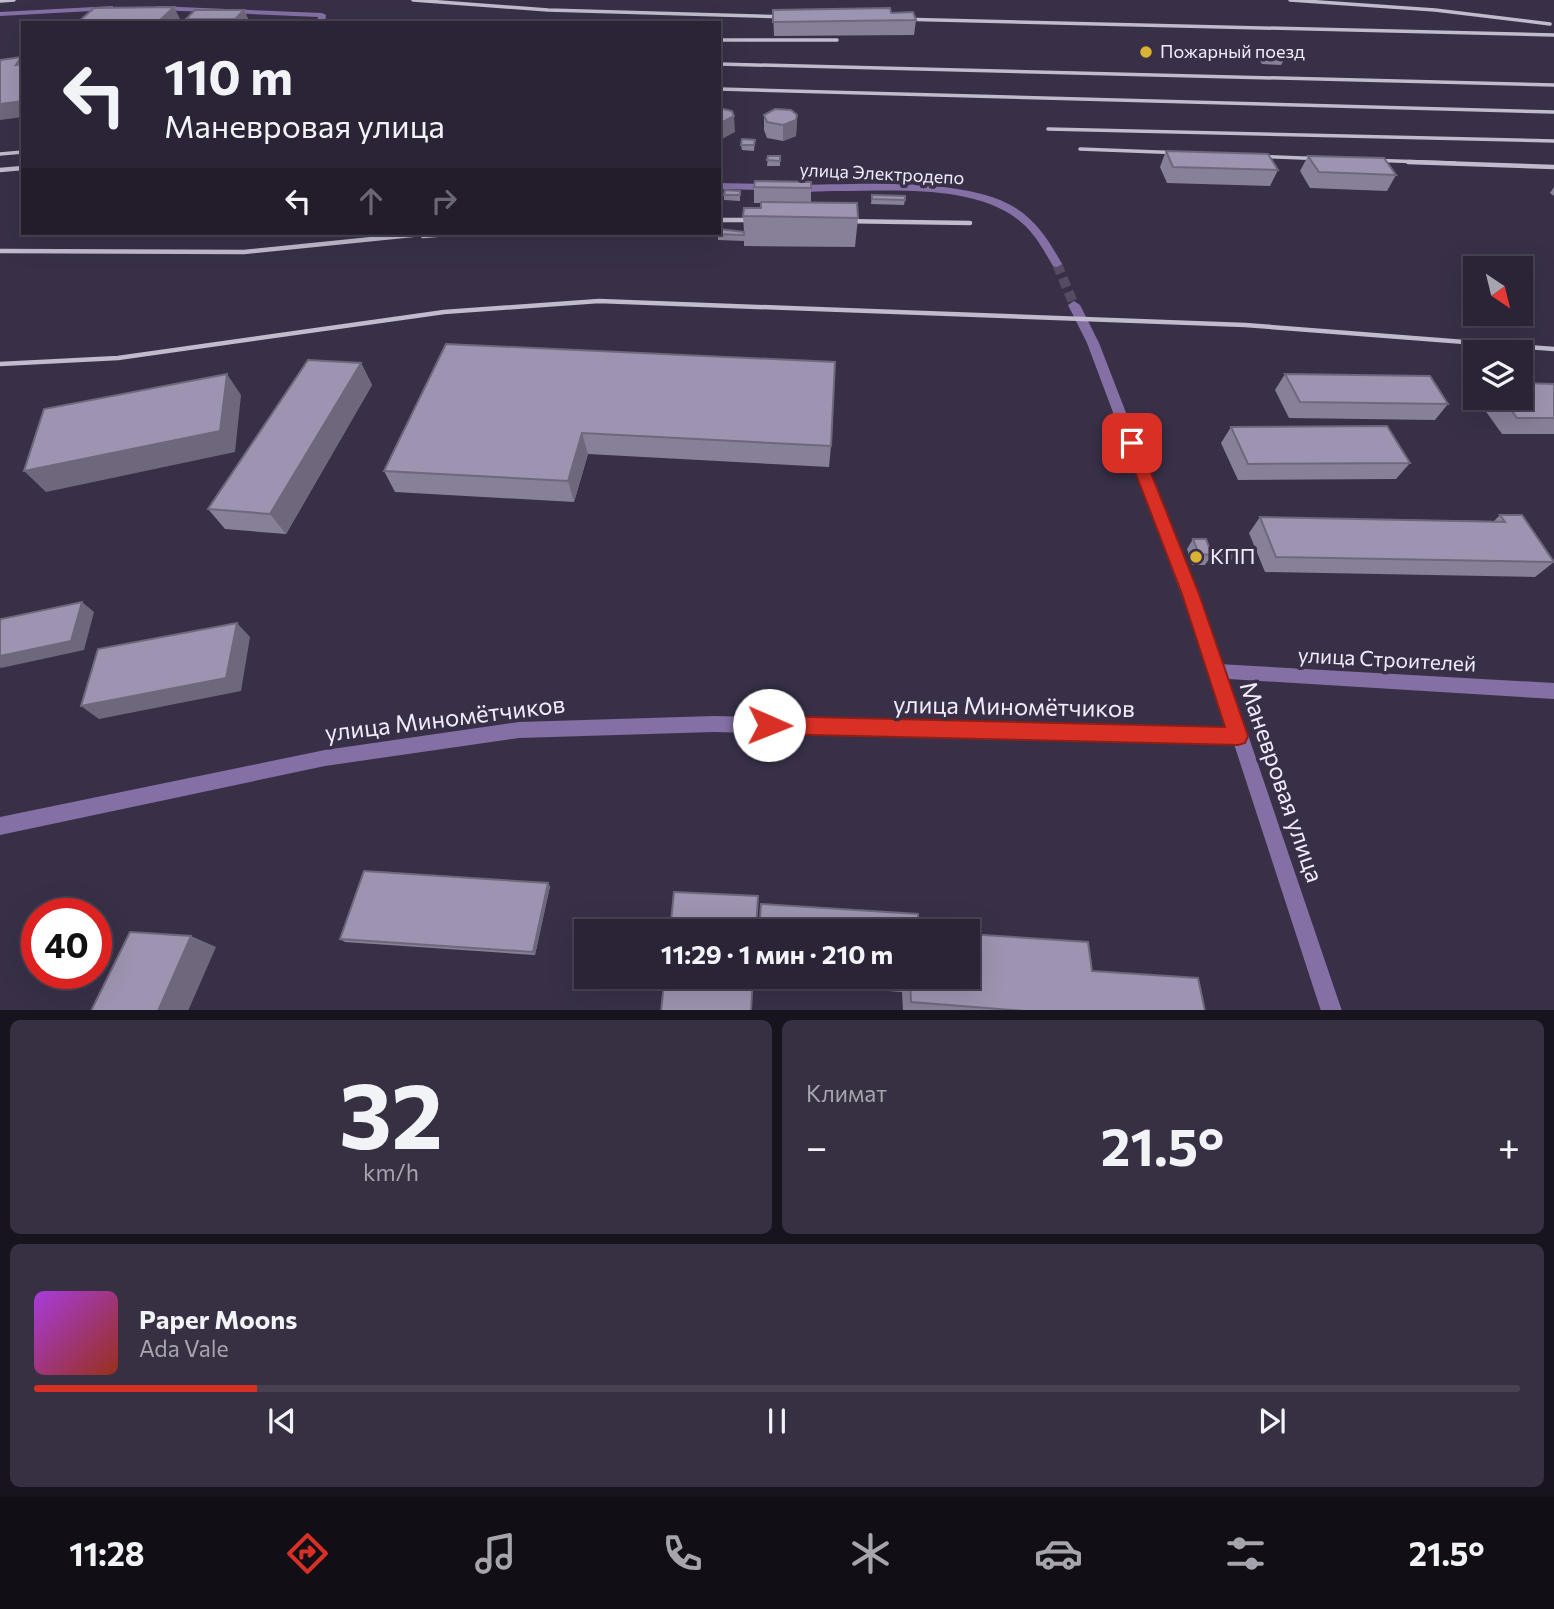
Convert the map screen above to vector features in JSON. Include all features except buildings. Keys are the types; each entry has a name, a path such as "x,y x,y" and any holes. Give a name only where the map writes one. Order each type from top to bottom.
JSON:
{"street":[{"path":"0,14 126,8"},
{"path":"152,8 322,15 321,21"},
{"name":"улица Электродепо","path":"721,186 943,192 984,198 1014,211 1030,223 1058,264"},
{"name":"Маневровая улица","path":"1074,305 1093,343 1181,569 1332,1010"},
{"name":"улица Строителей","path":"1218,671 1554,691"},
{"name":"улица Миномётчиков","path":"0,826 325,758 519,730 714,724 1238,736"}],"tunnel":[{"path":"1057,264 1074,305"}],"railway":[{"path":"0,1 14,0"},
{"path":"413,0 548,10 791,17"},
{"path":"1290,0 1435,10 1550,24"},
{"path":"896,19 1554,35"},
{"path":"721,40 837,40"},
{"path":"721,64 1554,85"},
{"path":"721,89 1554,112"},
{"path":"1048,129 1554,141"},
{"path":"1080,149 1184,153"},
{"path":"0,154 21,152"},
{"path":"1251,156 1328,159"},
{"path":"1366,160 1455,163"},
{"path":"1408,162 1554,167"},
{"path":"0,170 21,168"},
{"path":"721,220 761,220"},
{"path":"838,221 970,223"},
{"path":"0,251 244,252 412,235"},
{"path":"423,236 436,235"},
{"path":"0,364 118,358 444,312 599,301 1245,325 1554,349"}],"place":[{"name":"Пожарный поезд","path":"1146,52"},
{"name":"КПП","path":"1196,557"}],"route":[{"path":"769,725 1238,736 1218,671 1132,443"}]}
